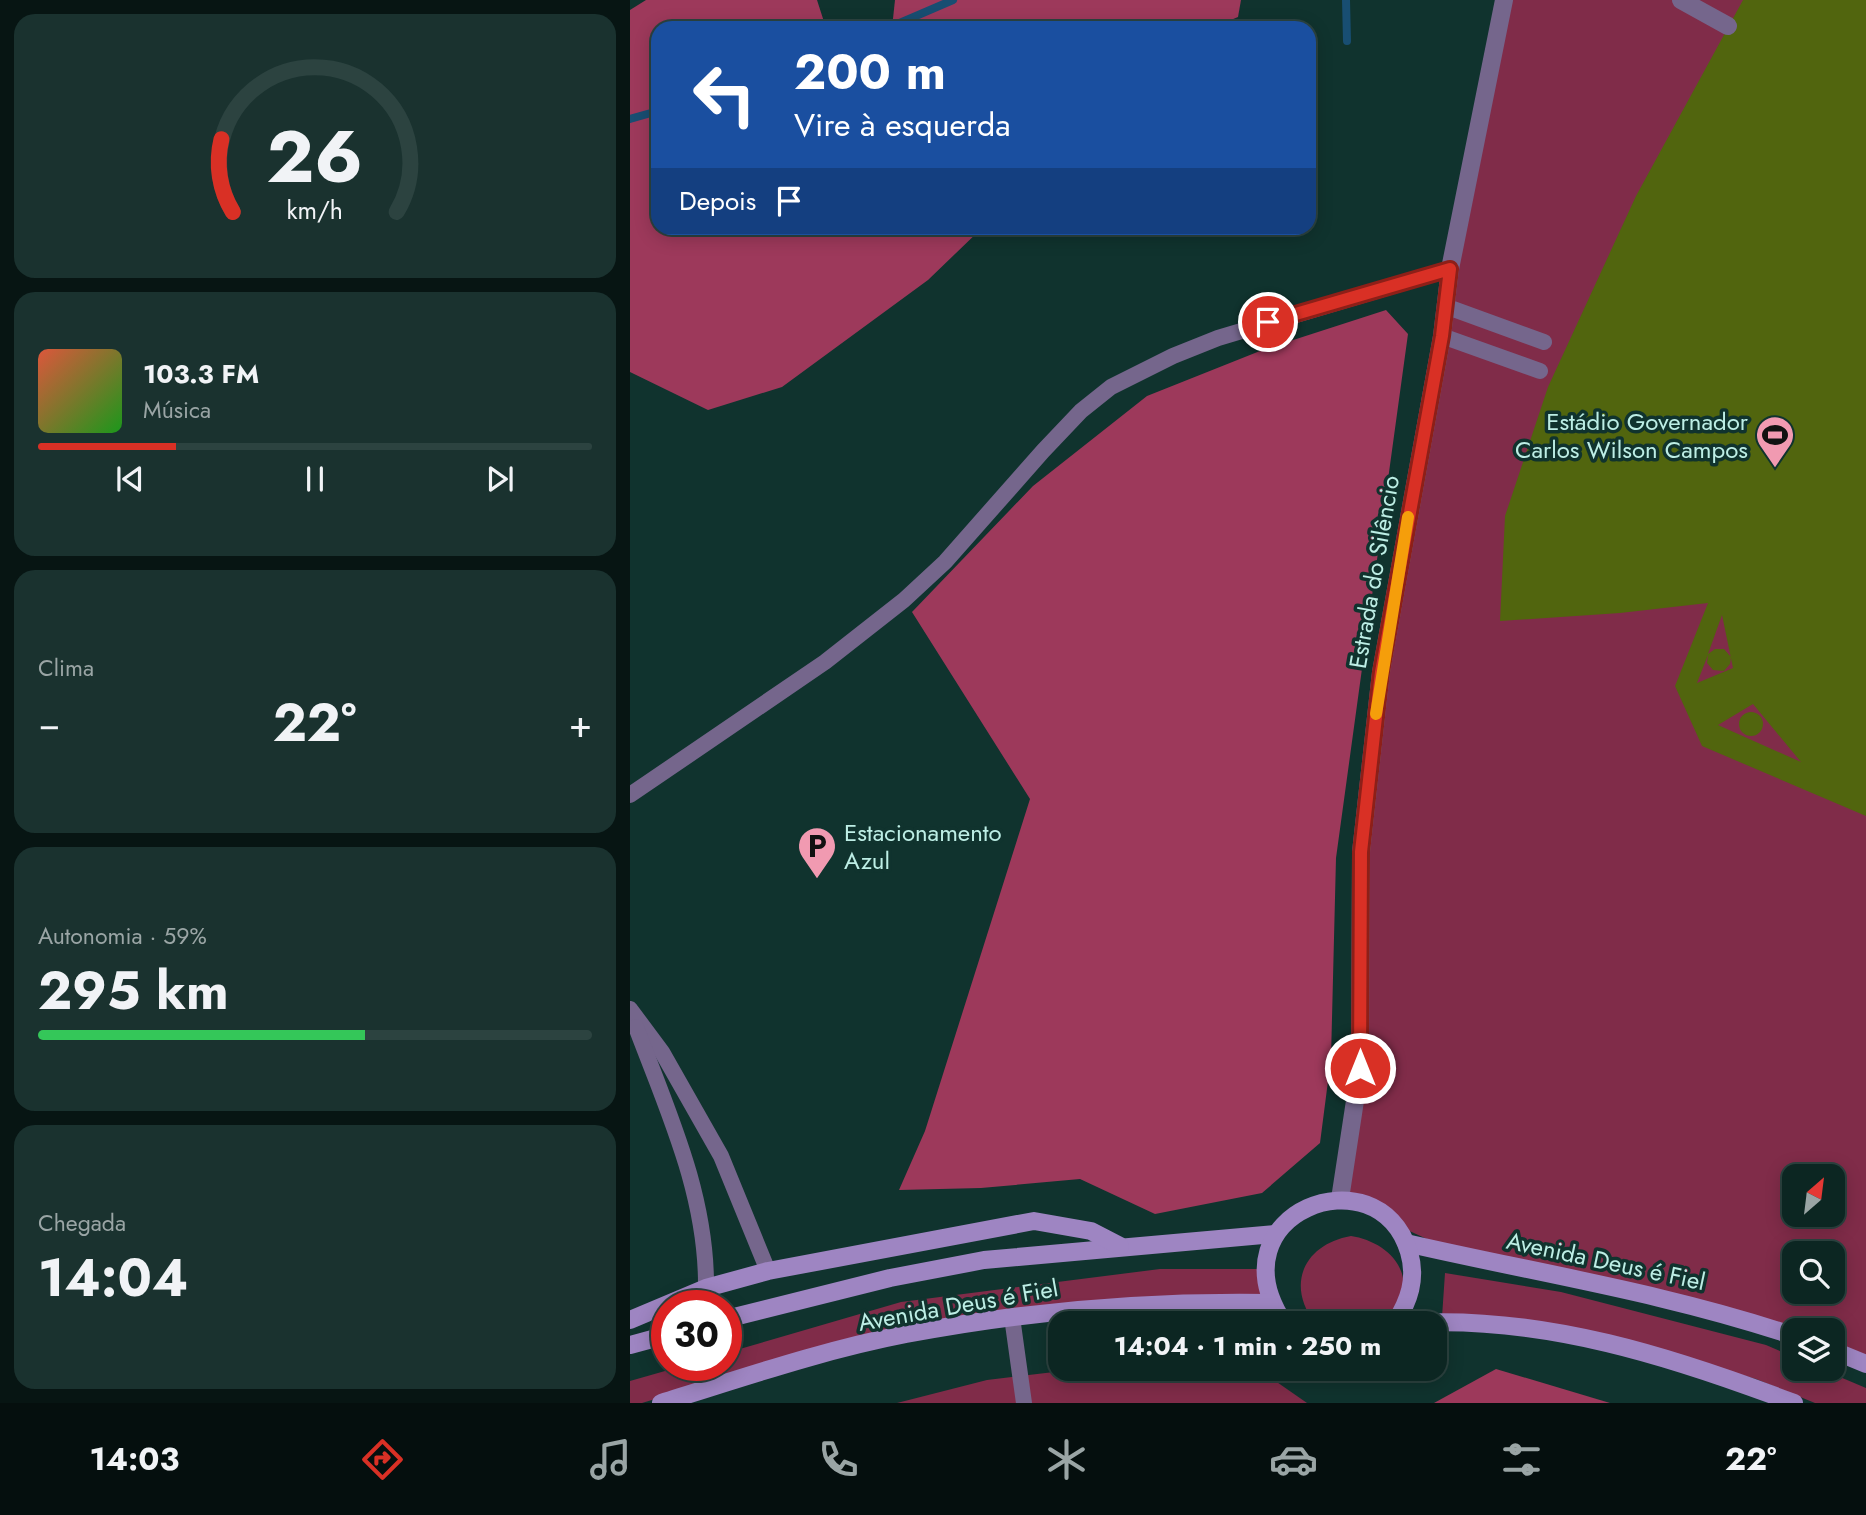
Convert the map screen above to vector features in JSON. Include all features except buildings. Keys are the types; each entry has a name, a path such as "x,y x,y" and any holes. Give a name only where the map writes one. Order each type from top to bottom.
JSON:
{"main road":[{"path":"1276,1311 1270,1303 1264,1280 1266,1256 1275,1234 1291,1216 1314,1204 1340,1199 1362,1203 1384,1214 1406,1244 1413,1264 1412,1286 1403,1311"},
{"path":"630,1320 706,1288 768,1271 1034,1221 1090,1231 1120,1246"},
{"name":"Avenida Deus é Fiel","path":"742,1315 890,1278 984,1260 1275,1234"},
{"name":"Avenida Deus é Fiel","path":"1406,1244 1629,1289 1725,1312 1782,1332"},
{"name":"Avenida Deus é Fiel","path":"661,1403 791,1363 904,1334 1012,1317 1111,1307 1200,1302 1270,1303"},
{"path":"1447,1321 1521,1325 1601,1341 1733,1380 1794,1403"},
{"path":"630,1345 651,1339"},
{"path":"1845,1355 1866,1364"}],"street":[{"name":"Estrada do Silêncio","path":"1340,1199 1360,1068 1361,852 1381,672 1442,336 1450,269 1504,0"},
{"path":"1681,0 1728,26"}],"lane":[{"path":"630,795 825,662 904,600 945,562 1043,450 1081,411 1111,387 1173,356 1218,338 1450,269"},
{"path":"1445,306 1544,342"},
{"path":"1442,336 1540,371"},
{"path":"630,1010 662,1052 721,1156 768,1271"},
{"path":"630,1010 686,1160 700,1206 707,1257 706,1288"},
{"path":"1012,1317 1024,1403"}],"shaded area":[{"path":"646,0 817,0 824,21 651,21 651,235 975,235 928,280 782,387 708,410 630,372 630,10"},
{"path":"895,0 1241,0 1238,17 1229,21 893,21"},
{"path":"1504,0 1866,0 1866,1364 1845,1355 1845,1318 1782,1318 1782,1327 1466,1257 1340,1199 1360,1068 1361,852 1381,672"},
{"path":"1386,310 1408,334 1336,858 1331,1058 1320,1143 1262,1193 1155,1214 1080,1179 981,1188 899,1190 925,1131 1030,799 912,612 1033,486 1147,396 1265,349"},
{"path":"1351,1236 1361,1238 1381,1247 1396,1261 1401,1270 1403,1292 1395,1311 1308,1311 1302,1294 1304,1268 1322,1247"},
{"path":"1160,1269 1264,1269 1262,1311 1193,1304 1108,1311 1048,1311 1048,1316 987,1321 784,1360 742,1373 742,1348 901,1302"},
{"path":"1445,1273 1561,1292 1766,1345 1782,1352 1782,1381 1845,1379 1866,1388 1866,1403 1815,1403 1756,1379 1597,1334 1447,1318 1447,1311 1442,1311"},
{"path":"1496,1369 1610,1403 1434,1403"},
{"path":"1048,1373 1048,1381 1275,1381 1307,1403 897,1403 987,1380"},
{"path":"651,1375 651,1381 715,1381 642,1403 630,1403 630,1381"}],"waterway":[{"path":"904,21 953,0"},
{"path":"1346,0 1347,41"},
{"path":"630,119 651,113"}],"slow traffic":[{"path":"1376,714 1408,517"}],"place":[{"name":"Estádio Governador Carlos Wilson Campos","path":"1775,469"},
{"name":"Estacionamento Azul","path":"817,880"}],"route":[{"path":"1268,322 1393,283 1450,269 1442,336 1381,672 1361,852 1360,1068"}]}
